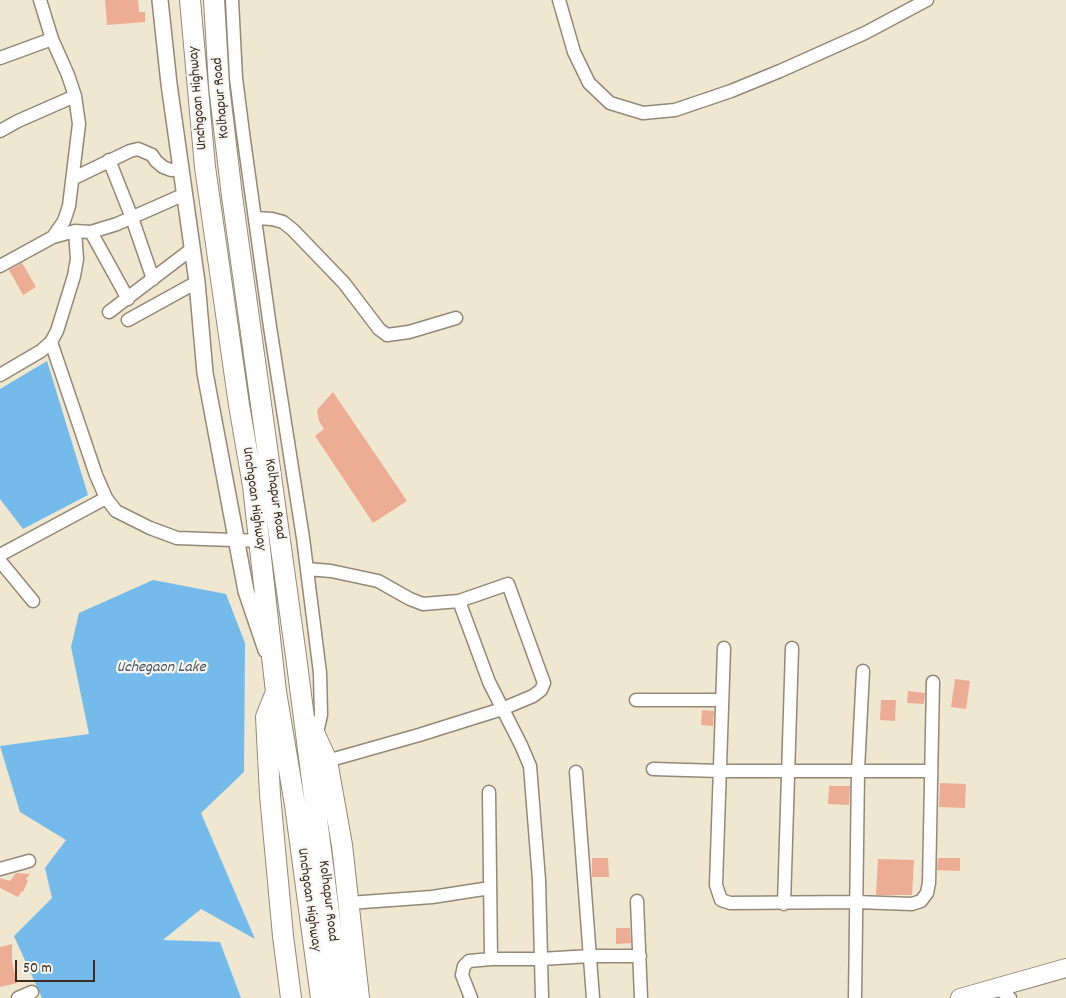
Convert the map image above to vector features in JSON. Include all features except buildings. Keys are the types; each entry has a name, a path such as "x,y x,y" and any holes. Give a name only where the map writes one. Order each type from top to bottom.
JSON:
{"highway":[{"name":"Unchgoan Highway","path":"190,0 205,167 239,405 253,486 276,692 295,804 321,998"},
{"name":"Kolhapur Road","path":"214,0 219,86 232,196 340,998"},
{"path":"276,692 266,717 270,795 283,936 291,998"},
{"path":"302,706 327,761 342,845 359,998"}],"main road":[{"path":"960,998 1003,993 1066,968"}],"street":[{"path":"40,0 52,39 75,96 80,124 74,178 66,213 64,221 53,237"},
{"path":"160,0 169,84 193,248 205,373 246,591 257,627 273,668"},
{"path":"232,0 236,78 270,327 307,569 320,673 321,715 316,736"},
{"path":"559,0 574,52 589,83 610,103 643,113 675,110 739,88 865,33 926,0"},
{"path":"0,58 52,39"},
{"path":"0,131 75,96"},
{"path":"74,178 109,160 138,149 152,154 163,167 171,170 182,169"},
{"path":"109,160 153,279"},
{"path":"0,266 53,237 75,231 91,232 132,218 186,194"},
{"path":"256,218 283,222 293,230 344,283 379,329 387,335 409,332 456,318"},
{"path":"0,375 41,351 51,342 57,330 74,276 77,259 75,231"},
{"path":"91,232 128,299"},
{"path":"109,312 193,248"},
{"path":"128,320 197,282"},
{"path":"51,342 96,475 106,498 116,511 150,528 177,538 260,541"},
{"path":"33,601 1,563 106,498"},
{"path":"307,569 331,571 378,582 423,604 459,601 508,584 544,682 541,690 534,696 502,709 419,736 327,761"},
{"path":"459,601 489,682 530,766 540,880 542,998"},
{"path":"724,648 716,885 717,893 721,900 730,903 856,902 912,904 921,901 927,893 929,883 933,682"},
{"path":"784,904 792,648"},
{"path":"855,998 858,770 863,671"},
{"path":"636,700 721,700"},
{"path":"653,769 720,771 931,771"},
{"path":"576,772 593,998"},
{"path":"489,792 491,959"},
{"path":"0,869 29,861"},
{"path":"349,903 432,897 490,888"},
{"path":"637,900 641,998"},
{"path":"471,998 462,975 464,966 469,961 640,956"},
{"path":"18,998 32,992"}],"water":[{"path":"47,361 88,495 23,529 0,499 0,389"},
{"name":"Uchegaon Lake","path":"153,580 226,594 245,643 244,772 201,813 255,939 201,909 163,940 220,942 241,998 42,998 14,936 52,898 45,868 66,840 20,812 0,746 89,734 71,647 79,613"}]}
